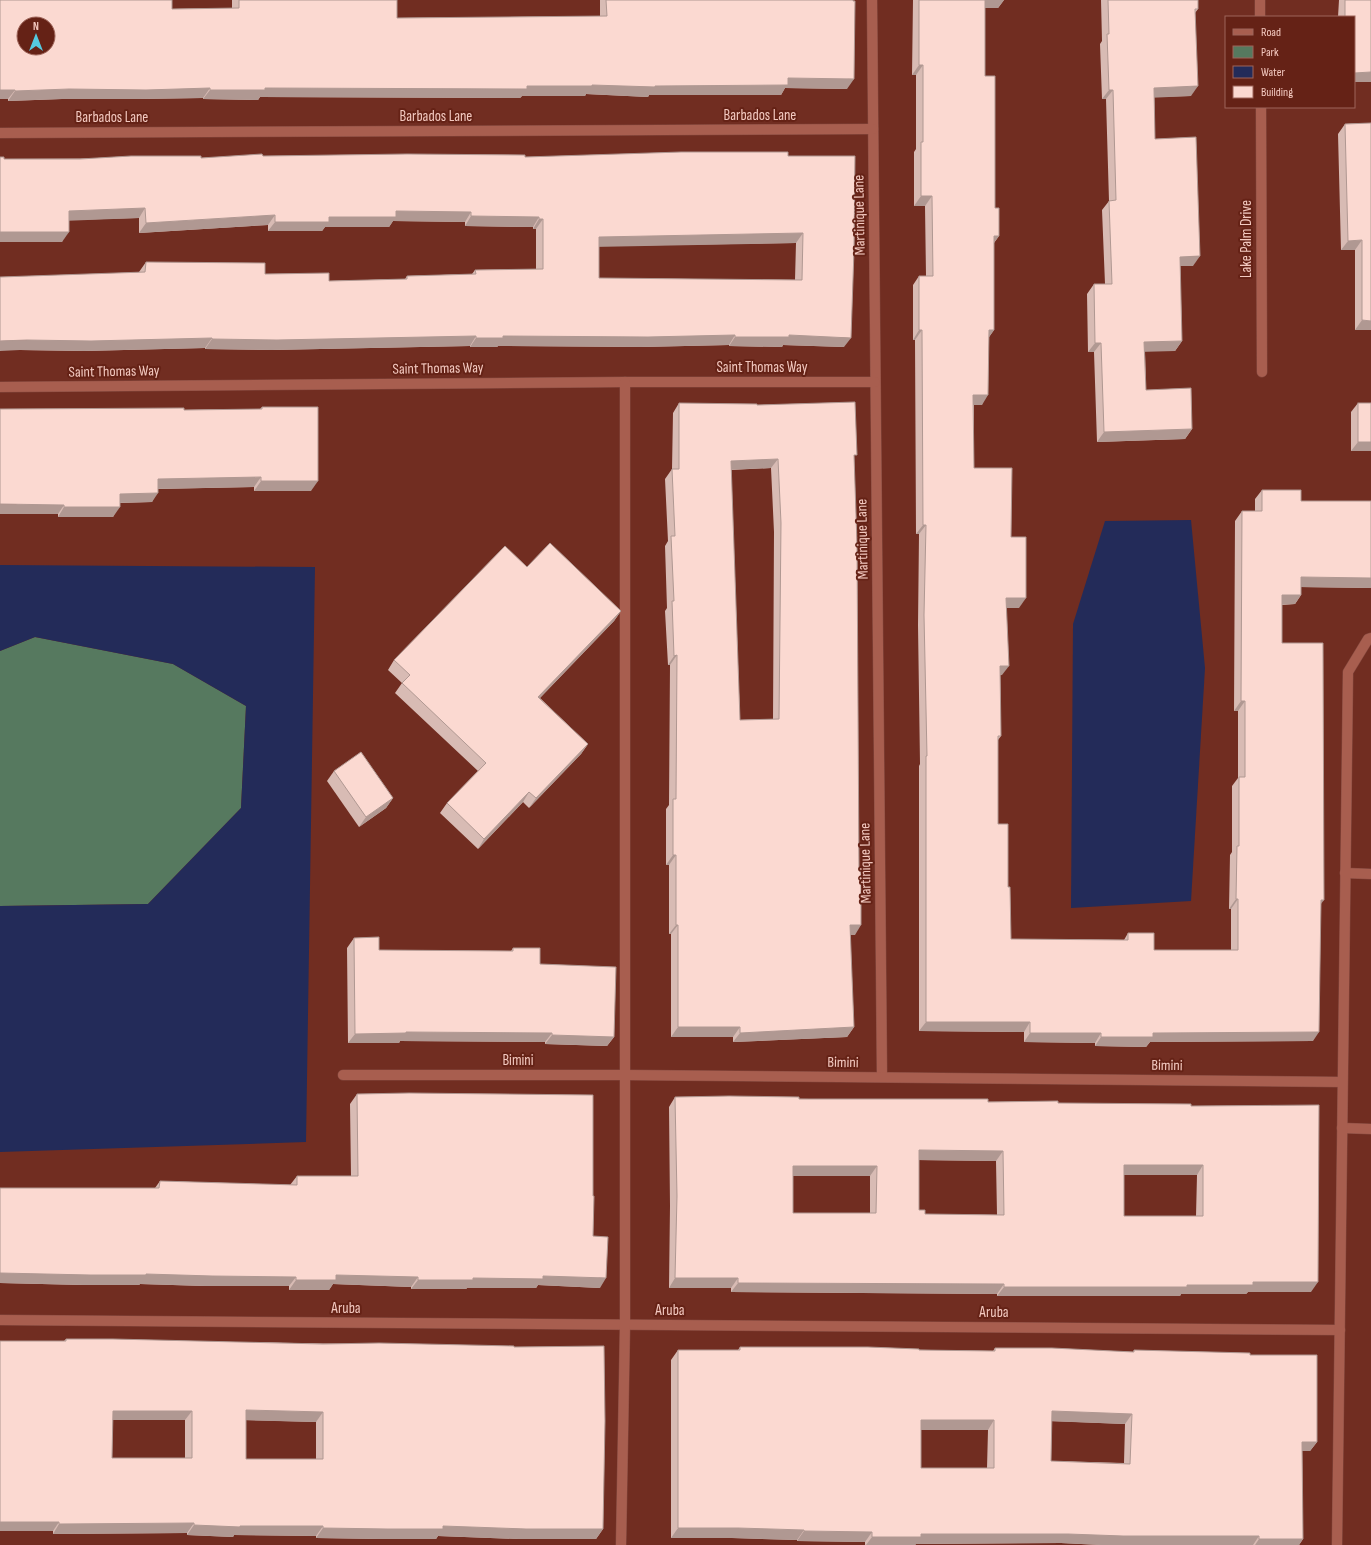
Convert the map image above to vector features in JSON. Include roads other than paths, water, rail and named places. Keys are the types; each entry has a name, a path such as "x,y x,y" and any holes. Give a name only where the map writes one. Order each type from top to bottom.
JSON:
{"street":[{"name":"Martinique Lane","path":"872,0 882,1077"},
{"path":"1260,0 1260,16"},
{"name":"Lake Palm Drive","path":"1261,108 1262,372"},
{"name":"Barbados Lane","path":"0,133 873,129"},
{"path":"621,1545 625,1325 625,382"},
{"name":"Saint Thomas Way","path":"0,387 625,382 875,382"},
{"path":"1337,1545 1348,672 1368,639 1371,638"},
{"path":"1345,874 1371,874"},
{"name":"Bimini","path":"343,1075 625,1075 1342,1082"},
{"path":"1342,1128 1371,1129"},
{"name":"Aruba","path":"0,1320 1340,1330"}],"water":[{"path":"1191,520 1205,668 1191,901 1071,908 1073,624 1105,521"},
{"path":"0,565 315,567 306,1142 0,1152 0,906 148,904 241,808 246,706 173,664 35,637 0,651"}]}
